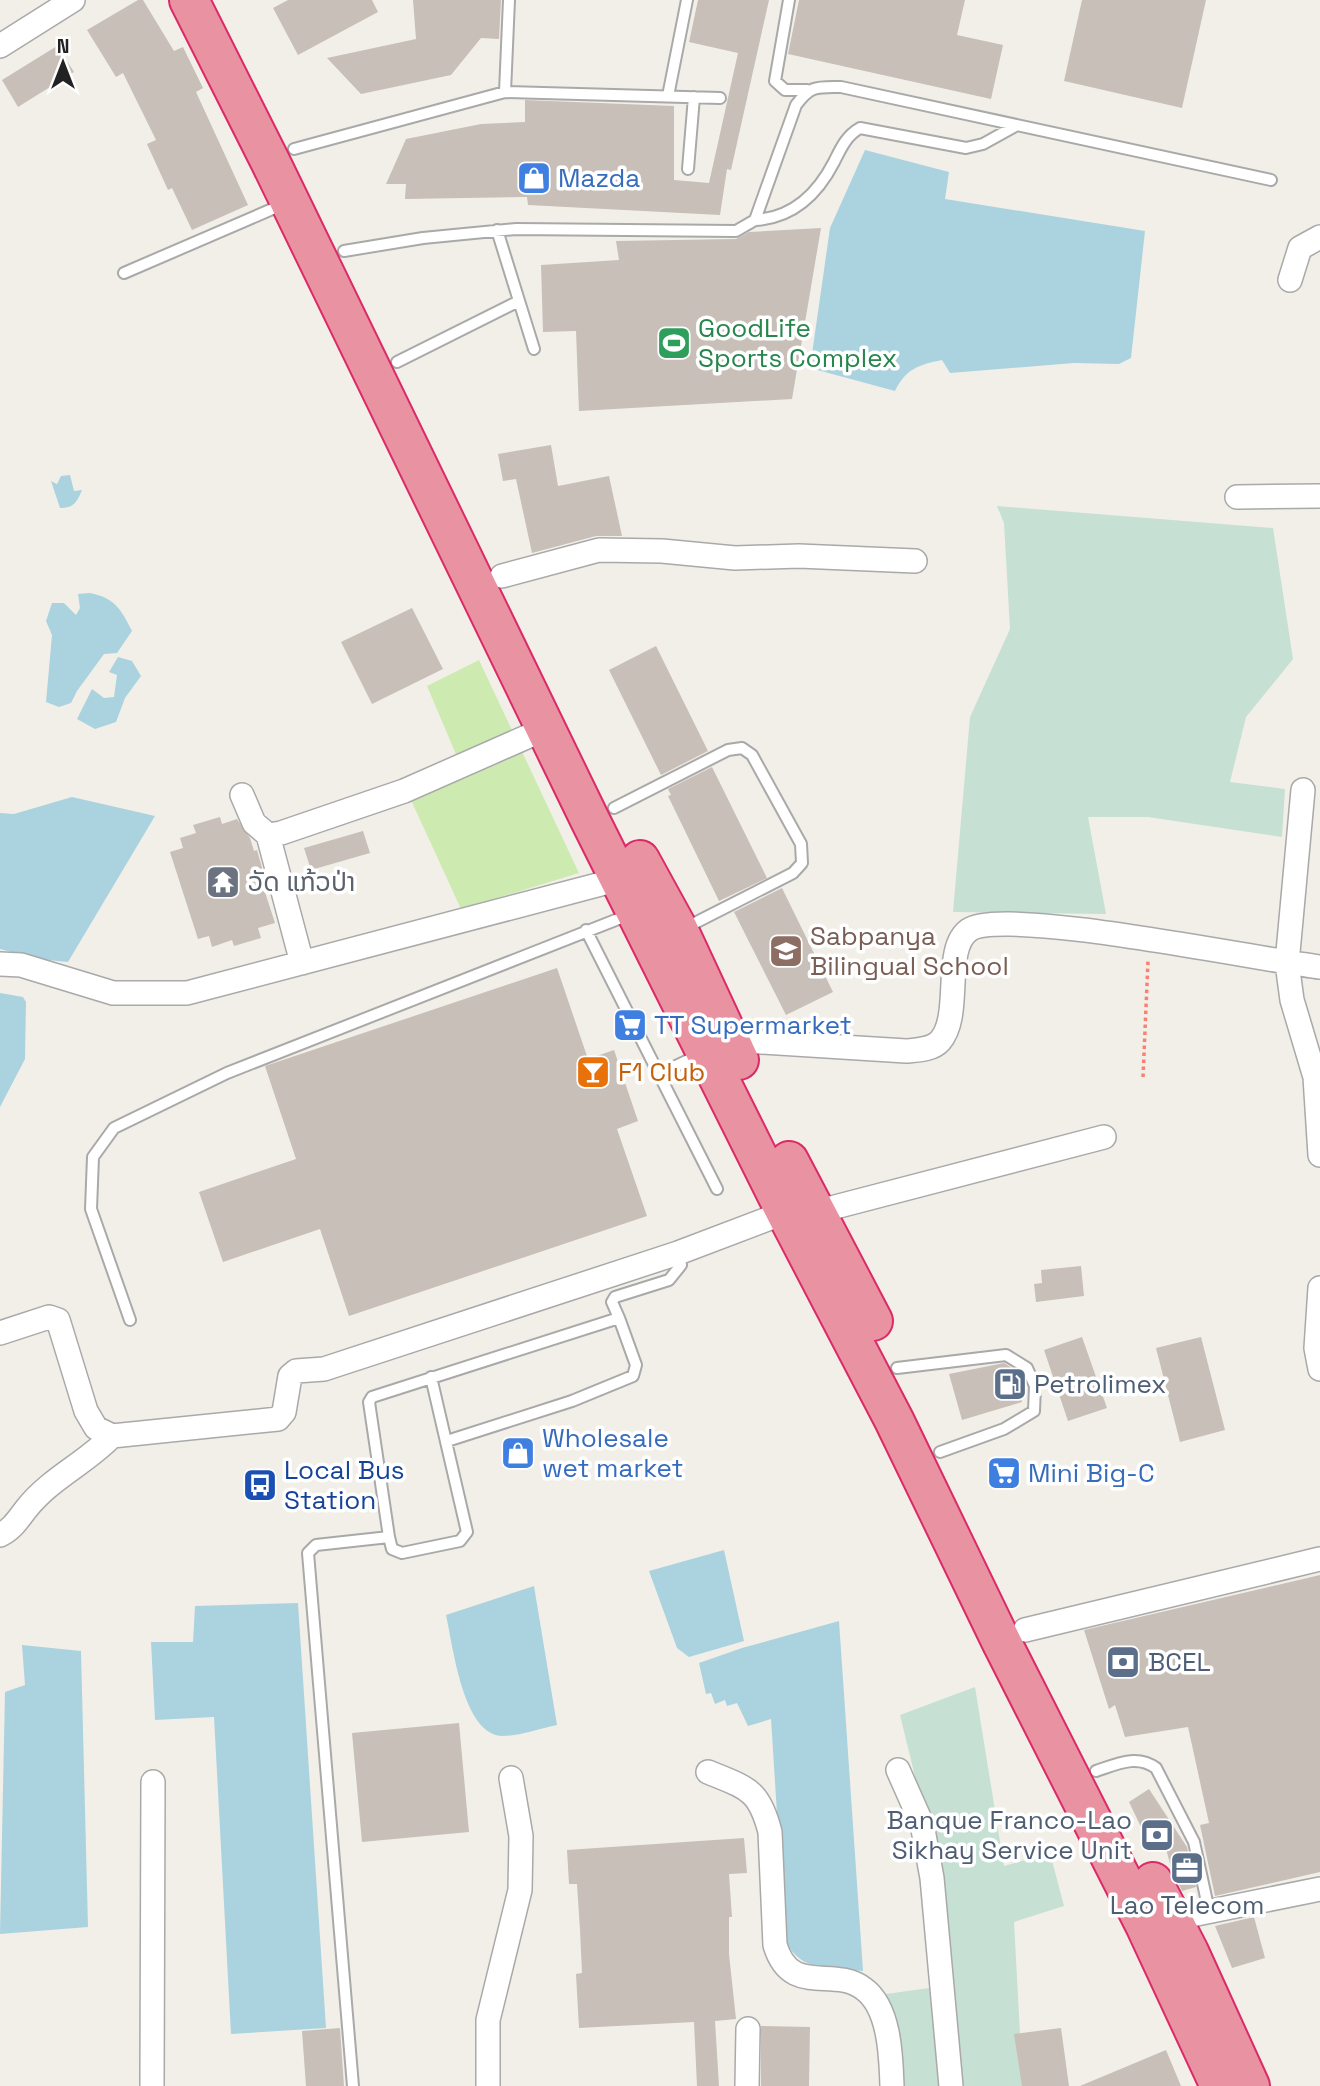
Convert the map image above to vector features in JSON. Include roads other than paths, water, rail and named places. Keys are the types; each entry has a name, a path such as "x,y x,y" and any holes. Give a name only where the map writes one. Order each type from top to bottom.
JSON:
{"highway":[{"path":"188,0 290,201 629,895 717,1046 804,1209 897,1368 940,1452 1096,1771 1158,1921 1220,2086"},
{"path":"218,0 344,251 614,808 678,931 717,1046"},
{"path":"804,1209 894,1420 1001,1641 1250,2086"}],"street":[{"path":"0,46 73,0"},
{"path":"1290,280 1300,248 1320,237"},
{"path":"1237,497 1320,496"},
{"path":"502,576 599,550 662,551 735,558 824,557 915,561"},
{"path":"268,835 404,792 548,728"},
{"path":"1303,790 1287,963 1292,1000 1315,1077 1320,1155"},
{"path":"242,795 254,823 268,835 302,963"},
{"path":"0,964 21,965 113,993 187,993 302,963 629,895"},
{"path":"717,1046 906,1051 926,1049 940,1041 949,1022 959,943 969,930 982,925 1058,925 1320,967"},
{"path":"0,1333 49,1317 58,1320 86,1412 96,1428 112,1436 278,1419 284,1412 289,1376 296,1371 324,1369 804,1209 1104,1137"},
{"path":"1320,1288 1316,1348 1320,1369"},
{"path":"0,1535 10,1530 48,1485 94,1455 112,1436"},
{"path":"1025,1630 1320,1559"},
{"path":"898,1770 922,1824 932,1878 951,2086"},
{"path":"708,1772 741,1786 759,1799 766,1815 770,1832 771,1897 779,1958 802,1977 845,1980 864,1989 883,2015 892,2086"},
{"path":"488,2086 488,2020 520,1890 521,1836 511,1778"},
{"path":"152,2086 153,1783"},
{"path":"1158,1921 1320,1889"},
{"path":"747,2086 748,2029"}],"lane":[{"path":"505,92 509,0"},
{"path":"668,96 687,0"},
{"path":"789,0 775,81 785,90 841,87 1271,180"},
{"path":"755,220 796,105 807,90"},
{"path":"294,149 505,92 720,98"},
{"path":"688,169 694,97"},
{"path":"344,251 497,230 736,231 755,220 772,219 789,212 806,200 830,170 847,138 860,128 965,148 983,144 1017,125"},
{"path":"124,273 290,201"},
{"path":"497,230 534,349"},
{"path":"397,362 519,300"},
{"path":"614,808 728,750 742,748 751,755 801,844 802,863 793,873 678,931"},
{"path":"130,1320 91,1209 93,1157 114,1128 227,1073 586,930 629,895"},
{"path":"586,930 717,1189"},
{"path":"659,1074 717,1046"},
{"path":"447,1441 572,1401 633,1376 636,1365 612,1302 615,1297 668,1280 681,1265 678,1253"},
{"path":"431,1377 467,1525 465,1537 460,1541 402,1553 391,1549 369,1402 377,1394 431,1377 619,1318"},
{"path":"897,1368 1006,1355 1027,1368 1035,1386 1034,1410 1004,1429 940,1452"},
{"path":"354,2086 308,1553 316,1545 389,1537"},
{"path":"1096,1771 1126,1761 1147,1762 1156,1768 1194,1842 1209,1911"}],"water":[{"path":"865,150 949,172 945,199 1145,231 1131,358 1119,364 1074,363 950,373 942,360 914,369 895,391 810,368 830,228"},
{"path":"70,475 74,491 82,490 74,504 60,508 51,481 57,484 61,476"},
{"path":"89,593 116,605 132,631 117,653 104,654 71,703 59,707 46,702 52,635 46,621 52,603 64,603 76,615 80,608 78,594"},
{"path":"118,657 132,661 141,676 125,698 116,722 95,729 77,719 92,689 104,698 114,697 117,675 109,672"},
{"path":"72,797 155,816 68,962 37,959 0,949 0,813 14,814"},
{"path":"0,993 23,997 26,1002 25,1059 0,1107"},
{"path":"724,1550 744,1641 689,1657 677,1648 649,1571"},
{"path":"534,1586 557,1725 503,1736 489,1732 469,1706 462,1687 446,1615"},
{"path":"298,1603 326,2028 231,2034 214,1717 155,1720 151,1642 193,1642 195,1606"},
{"path":"839,1621 863,1971 828,1969 808,1964 792,1951 785,1940 771,1719 748,1726 737,1703 727,1706 725,1700 715,1704 711,1693 706,1694 699,1663"},
{"path":"22,1645 81,1651 88,1927 0,1934 5,1692 25,1685"}],"place":[{"name":"Mazda","path":"534,178"},
{"name":"GoodLife Sports Complex","path":"674,343"},
{"name":"ວັດ ແກ້ວປ່າ","path":"223,882"},
{"name":"Sabpanya Bilingual School","path":"786,951"},
{"name":"TT Supermarket","path":"630,1025"},
{"name":"F1 Club","path":"593,1072"},
{"name":"Petrolimex","path":"1010,1384"},
{"name":"Wholesale wet market","path":"518,1453"},
{"name":"Mini Big-C","path":"1004,1473"},
{"name":"Local Bus Station","path":"260,1485"},
{"name":"BCEL","path":"1123,1662"},
{"name":"Banque Franco-Lao Sikhay Service Unit","path":"1157,1835"},
{"name":"Lao Telecom","path":"1187,1868"}]}
